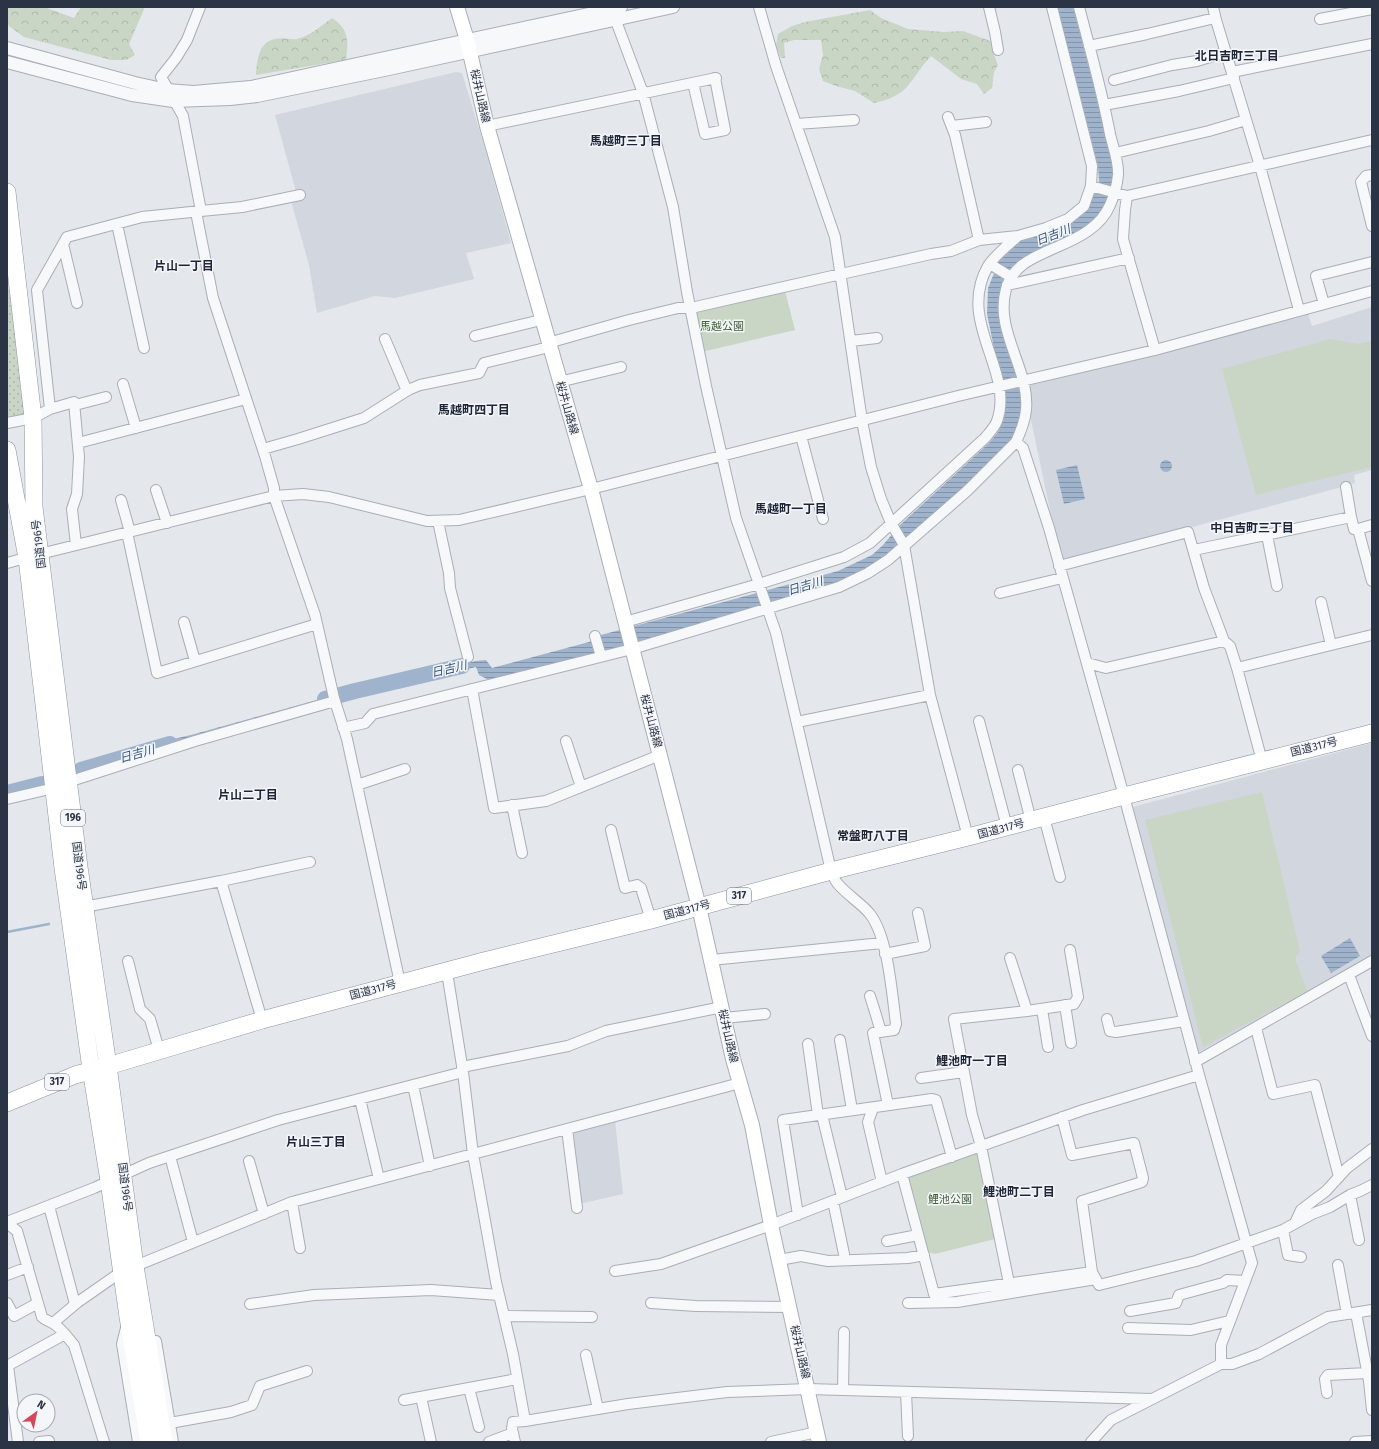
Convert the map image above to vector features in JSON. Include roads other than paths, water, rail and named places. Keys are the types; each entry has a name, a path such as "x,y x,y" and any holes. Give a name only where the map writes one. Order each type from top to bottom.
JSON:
{"highway":[{"name":"国道196号","path":"7,192 33,418 33,556"},
{"name":"国道196号","path":"7,450 33,556 61,785 84,907 108,1066 116,1178 135,1316 148,1442"},
{"name":"国道317号","path":"7,1103 91,1069 108,1066 262,1020 484,961 651,920 831,871 1372,733"},
{"name":"国道196号","path":"61,785 63,868 91,1069 116,1178"},
{"name":"国道196号","path":"135,1316 164,1442"}],"main road":[{"name":"桜井山路線","path":"457,7 487,126 541,320 591,489 699,907 733,1059 752,1125 771,1225 818,1437"}],"street":[{"path":"200,7 187,40 176,58 161,77 182,116 214,298 263,449 274,488 274,496 315,615 334,697 357,785 400,983"},
{"path":"7,62 132,95 170,95 251,87 468,46 613,10 673,7"},
{"path":"759,7 776,66 835,237 862,420 871,467 881,499 904,545 930,695 968,837"},
{"path":"989,7 998,50"},
{"path":"263,449 298,440 364,418 407,391 420,385 479,373 484,363 678,308 691,308 931,254 951,251 979,240 1018,236 1046,228 1068,219 1084,206 1092,186 1092,166 1052,7"},
{"path":"343,728 365,723 373,714 631,648 839,587 868,573 888,560 967,491 1016,442 1023,426 1026,410 1026,394 1011,347 1004,316 1004,302 1009,279 1017,268 1026,261 1073,240 1088,231 1100,220 1110,206 1118,175 1104,105 1079,7"},
{"path":"1213,7 1215,18 1260,166 1299,310"},
{"path":"1320,19 1372,9"},
{"path":"613,10 643,94 673,207 687,292 706,386 736,518 776,633 831,871 838,884 869,914 875,923 885,954 890,976 896,1024 894,1030 873,1033 888,1105"},
{"path":"1089,46 1215,18"},
{"path":"1104,105 1179,91 1233,75 1372,44"},
{"path":"7,48 135,83 170,95"},
{"path":"1114,80 1172,65 1197,61 1226,52"},
{"path":"487,126 716,78 725,130 705,134 693,83"},
{"path":"796,124 854,120"},
{"path":"1114,153 1195,135 1246,120"},
{"path":"979,240 955,136 950,122 986,122"},
{"path":"1092,186 1114,191 1127,196 1372,140"},
{"path":"1372,175 1366,176 1361,182 1372,226"},
{"path":"50,409 37,290 67,237 142,217 242,207 300,195"},
{"path":"1127,196 1123,239 1155,350"},
{"path":"117,224 144,348"},
{"path":"625,623 760,585 844,557 870,543 985,438 997,422 1000,408 999,387 981,325 978,306 981,286 990,264 1002,250 1018,236"},
{"path":"63,244 77,303"},
{"path":"990,264 1009,279 1129,258"},
{"path":"1324,304 1316,276 1372,262"},
{"path":"7,563 274,496 303,494 329,497 427,521 459,520 591,489 958,396 1155,350 1372,291"},
{"path":"475,336 541,320"},
{"path":"385,338 407,391"},
{"path":"851,341 876,338"},
{"path":"559,382 621,367"},
{"path":"123,384 136,428"},
{"path":"74,405 106,397"},
{"path":"78,443 246,399"},
{"path":"7,423 33,418 50,409 74,402 80,457 77,494 72,509 76,545"},
{"path":"801,436 822,519"},
{"path":"1016,442 1023,448 1049,528 1124,796 1198,1075 1252,1263 1220,1345 1221,1364"},
{"path":"1346,488 1354,529 1372,526"},
{"path":"156,490 167,523"},
{"path":"121,500 157,673 317,624"},
{"path":"1194,550 1351,517"},
{"path":"438,521 449,573 450,588 468,657"},
{"path":"1358,529 1372,581"},
{"path":"1059,566 1188,532 1204,588 1224,641 1230,646 1262,760"},
{"path":"1267,535 1277,586"},
{"path":"1000,593 1062,578"},
{"path":"1321,602 1331,645"},
{"path":"184,622 195,662"},
{"path":"1237,668 1372,635"},
{"path":"595,636 601,656"},
{"path":"1087,663 1106,668 1224,641"},
{"path":"472,689 494,808 546,801 660,755"},
{"path":"797,722 930,695"},
{"path":"7,799 61,785 334,697"},
{"path":"979,721 1006,827"},
{"path":"566,741 581,787"},
{"path":"357,785 405,769"},
{"path":"1018,770 1060,877"},
{"path":"512,806 522,853"},
{"path":"611,830 624,888 637,885 641,888 651,920"},
{"path":"84,907 222,881 310,862"},
{"path":"222,881 262,1020"},
{"path":"885,954 925,946 918,913"},
{"path":"711,960 882,943"},
{"path":"1010,1288 981,1146 972,1115 954,1019 1074,1004 1078,997 1070,950"},
{"path":"1010,958 1027,1011"},
{"path":"128,961 140,1009 150,1019 159,1050"},
{"path":"1195,1062 1372,961"},
{"path":"447,972 474,1154 499,1295 517,1379 524,1421"},
{"path":"1349,975 1372,1036"},
{"path":"870,996 881,1032"},
{"path":"1065,1005 1071,1043"},
{"path":"1042,1008 1048,1047"},
{"path":"104,1442 74,1346 65,1334 53,1323 46,1321 42,1317 18,1231 7,1222 94,1188 149,1163 278,1120 413,1085 462,1070 568,1046 606,1031 723,1013 765,1014"},
{"path":"1107,1019 1110,1031 1116,1032 1184,1021"},
{"path":"1256,1028 1273,1094 1314,1085 1340,1177"},
{"path":"840,1040 852,1110"},
{"path":"808,1044 820,1115 838,1199 844,1254"},
{"path":"921,1078 964,1072"},
{"path":"615,1271 661,1264 798,1215 952,1156 1062,1118 1198,1075"},
{"path":"53,1323 75,1304 128,1269 292,1202 740,1083"},
{"path":"413,1085 430,1166"},
{"path":"360,1099 379,1179"},
{"path":"798,1215 783,1120 932,1099 936,1100 952,1156"},
{"path":"873,1108 868,1122 882,1182"},
{"path":"1062,1118 1072,1155 1134,1143 1143,1178 1142,1182 1082,1201 1094,1276 1099,1285 1196,1262 1283,1230 1372,1184"},
{"path":"567,1129 577,1208"},
{"path":"1295,1223 1301,1210 1326,1191 1347,1168 1372,1149"},
{"path":"170,1156 193,1242"},
{"path":"249,1161 264,1214"},
{"path":"902,1174 934,1294 1010,1288 1094,1276"},
{"path":"1350,1195 1359,1240"},
{"path":"292,1202 300,1248"},
{"path":"49,1206 75,1304"},
{"path":"1283,1230 1288,1255 1301,1257"},
{"path":"887,1241 918,1235"},
{"path":"779,1260 800,1256 828,1261 908,1258 924,1255"},
{"path":"1338,1265 1367,1373 1372,1410"},
{"path":"7,1275 28,1267"},
{"path":"1130,1311 1176,1303 1179,1294 1223,1283 1227,1280 1245,1281"},
{"path":"908,1303 957,1302 1010,1288"},
{"path":"250,1304 314,1295 430,1290 499,1295"},
{"path":"7,1303 10,1318 38,1303"},
{"path":"651,1303 696,1306 790,1307"},
{"path":"1091,1442 1111,1420 1221,1364 1232,1364 1259,1354 1328,1317 1372,1310"},
{"path":"138,1442 122,1344 135,1316 156,1340 173,1442"},
{"path":"504,1316 592,1317"},
{"path":"1128,1328 1191,1330 1229,1322"},
{"path":"843,1390 844,1332"},
{"path":"18,1442 8,1366 65,1334"},
{"path":"586,1355 598,1409"},
{"path":"170,1423 231,1412 252,1406 260,1386 307,1371"},
{"path":"1327,1393 1325,1379 1328,1375 1367,1373"},
{"path":"404,1400 517,1379"},
{"path":"469,1388 479,1427"},
{"path":"489,1442 514,1438 512,1429 513,1422 727,1392 808,1389 1152,1399"},
{"path":"906,1392 908,1436"},
{"path":"421,1397 431,1442"},
{"path":"771,1442 818,1437"},
{"path":"1355,1442 1372,1441"}],"water":[{"path":"1057,7 1073,7 1114,167 1112,186 1103,210 1091,225 1079,233 1037,250 1021,260 1010,269 1003,286 1017,375 1016,379 1021,391 1024,408 1015,434 1008,445 967,485 884,559 843,582 643,642 489,680 479,675 476,667 325,701 91,767 90,764 138,747 191,735 317,700 443,671 475,661 486,660 492,668 589,642 601,635 838,571 872,555 883,545 900,525 990,442 998,432 1004,419 1005,402 987,314 988,288 999,261 1022,240 1066,224 1083,215 1099,183 1098,166"},
{"path":"1164,460 1168,460 1172,466 1168,472 1164,472 1160,468 1160,464"},
{"path":"1077,465 1085,499 1064,504 1056,470"},
{"path":"1350,938 1360,956 1331,973 1321,956"}],"waterway":[{"name":"日吉川","path":"325,699 462,666"},
{"name":"日吉川","path":"81,770 170,744"},
{"name":"日吉川","path":"7,793 42,784"},
{"path":"7,932 49,924"}],"district":[{"name":"北日吉町三丁目","path":"1237,56"},
{"name":"馬越町三丁目","path":"626,141"},
{"name":"片山一丁目","path":"184,266"},
{"name":"馬越町四丁目","path":"474,410"},
{"name":"馬越町一丁目","path":"791,509"},
{"name":"中日吉町三丁目","path":"1252,528"},
{"name":"片山二丁目","path":"248,795"},
{"name":"常盤町八丁目","path":"873,836"},
{"name":"鯉池町一丁目","path":"972,1061"},
{"name":"片山三丁目","path":"316,1142"},
{"name":"鯉池町二丁目","path":"1019,1192"}],"park label":[{"name":"馬越公園","path":"722,326"},
{"name":"鯉池公園","path":"950,1199"}]}
